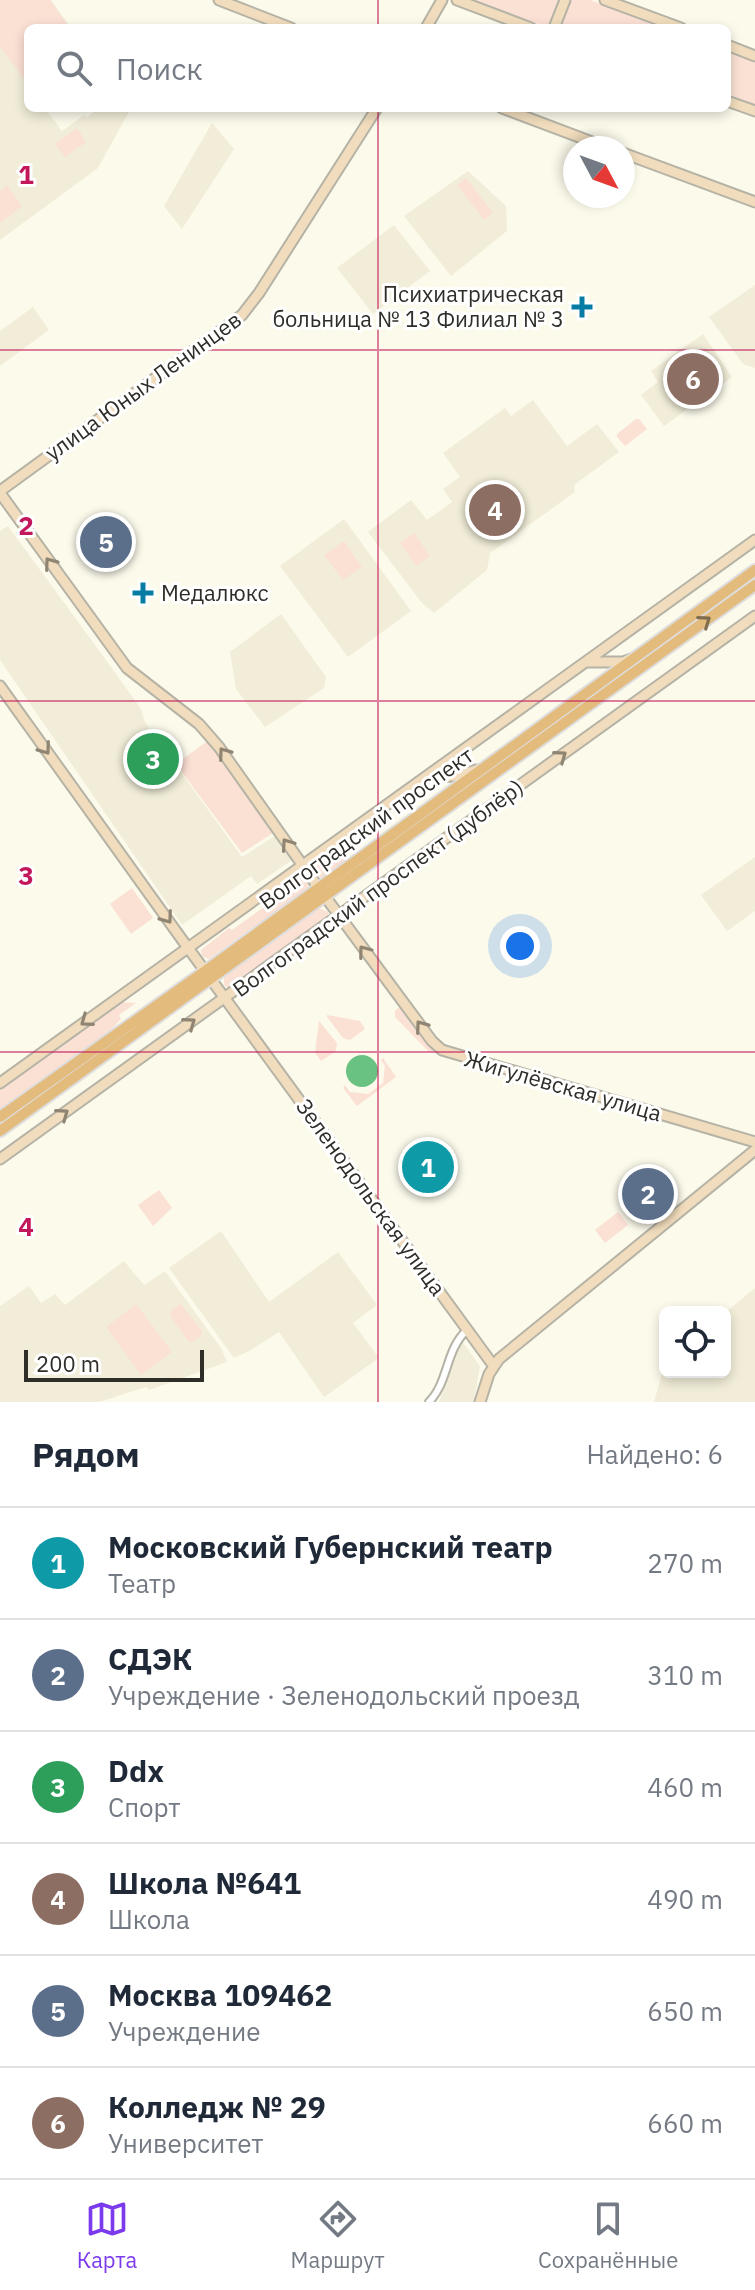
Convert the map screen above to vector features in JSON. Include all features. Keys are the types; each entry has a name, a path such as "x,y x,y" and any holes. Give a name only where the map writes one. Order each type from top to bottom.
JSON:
{"main road":[{"name":"Волгоградский проспект","path":"321,892 483,768 755,570"},
{"name":"Волгоградский проспект","path":"0,1131 321,892 755,585"},
{"name":"Волгоградский проспект","path":"0,1117 208,975"}],"street":[{"path":"219,0 281,24"},
{"path":"428,24 442,0"},
{"path":"457,0 520,24"},
{"path":"556,24 565,0"},
{"path":"605,0 670,24"},
{"path":"731,47 755,56"},
{"path":"731,102 755,111"},
{"name":"улица Юных Ленинцев","path":"0,492 242,315 266,283 374,112"},
{"path":"513,112 576,136"},
{"path":"635,157 755,202"},
{"name":"Жигулёвская улица","path":"0,492 119,659 135,676 207,733 222,750 321,892 432,1041 442,1050 755,1142"},
{"path":"0,1083 755,540"},
{"name":"Волгоградский проспект (дублёр)","path":"0,1159 755,616"},
{"path":"585,662 623,662 634,658"},
{"path":"0,686 188,948"},
{"path":"421,779 457,776 483,768"},
{"name":"Зеленодольская улица","path":"188,948 493,1365"},
{"path":"725,1133 742,1144 743,1154 739,1162"},
{"path":"480,1402 493,1365 755,1150"},
{"path":"429,1402 439,1389 454,1345 467,1330"}],"shaded area":[{"path":"0,0 51,0 68,24 24,24 24,112 48,112 62,131 84,115 87,117 94,112 129,112 98,168 0,240"},
{"path":"0,0 50,0 67,24 24,24 24,79 0,47"},
{"path":"474,0 561,0 551,24 538,24"},
{"path":"569,0 590,0 655,24 560,24"},
{"path":"731,52 755,61 755,105 731,96"},
{"path":"212,123 234,149 182,229 164,206"},
{"path":"77,128 86,142 65,157 55,144"},
{"path":"468,171 506,206 507,231 451,276 404,216"},
{"path":"466,178 493,213 484,220 457,185"},
{"path":"7,185 22,206 0,223 0,191"},
{"path":"394,225 430,271 373,314 337,268"},
{"path":"755,285 755,368 743,364 709,317"},
{"path":"33,307 49,330 0,366 0,331"},
{"path":"703,334 732,377 664,426 641,395 658,382 651,371"},
{"path":"533,400 567,446 597,424 619,452 574,485 575,492 490,553 487,570 434,613 422,603 368,532 411,500 427,520 452,502 443,489 460,477 443,453 505,408 511,416"},
{"path":"636,419 647,429 625,446 617,434"},
{"path":"344,519 411,611 348,657 280,566"},
{"path":"8,526 141,709 145,722 242,857 275,836 292,860 257,884 251,876 182,925 0,660 0,531"},
{"path":"414,533 430,556 416,566 400,543"},
{"path":"344,541 362,567 343,580 324,555"},
{"path":"281,614 326,677 324,688 265,727 236,689 230,652"},
{"path":"210,742 274,831 242,853 176,764"},
{"path":"343,841 356,844 347,852 349,857 323,878 314,875 311,868 313,863"},
{"path":"755,857 755,911 727,931 701,895"},
{"path":"301,876 308,880 308,888 209,959 202,956 201,950 286,891 285,888"},
{"path":"132,888 153,918 131,934 110,904"},
{"path":"319,908 328,912 328,920 230,989 224,985 224,977"},
{"path":"119,1002 136,1003 119,1015 121,1019 108,1033 0,1110 0,1088"},
{"path":"398,1008 404,1008 435,1048 433,1052 429,1052 395,1017"},
{"path":"327,1015 360,1021 365,1029 350,1040 343,1038"},
{"path":"319,1021 337,1043 336,1051 321,1061 315,1053"},
{"path":"362,1055 373,1060 378,1071 373,1082 362,1087 351,1082 346,1071 351,1060"},
{"path":"383,1058 396,1077 357,1106 343,1088 345,1085 350,1092 368,1094 383,1083"},
{"path":"159,1190 172,1208 153,1226 138,1205"},
{"path":"618,1212 628,1225 605,1243 595,1230"},
{"path":"221,1231 269,1302 338,1252 377,1305 353,1323 379,1358 324,1397 279,1332 234,1358 169,1268"},
{"path":"124,1261 144,1285 165,1271 221,1348 227,1362 149,1390 146,1387 99,1402 0,1402 0,1306 29,1286 41,1303 55,1294 65,1305"},
{"path":"755,1288 755,1402 654,1402 661,1378 731,1378 731,1308"},
{"path":"136,1304 172,1352 141,1375 106,1327"},
{"path":"181,1304 202,1331 201,1336 192,1342 188,1341 170,1316 171,1310"},
{"path":"461,1340 480,1366 474,1402 439,1402"}],"place":[{"name":"Психиатрическая больница № 13 Филиал № 3","path":"582,307"},
{"name":"Колледж № 29","path":"693,379"},
{"name":"Школа №641","path":"495,510"},
{"name":"Москва 109462","path":"106,542"},
{"name":"Медалюкс","path":"143,593"},
{"name":"Ddx","path":"153,759"},
{"name":"Московский Губернский театр","path":"428,1167"},
{"name":"СДЭК","path":"648,1194"}]}
